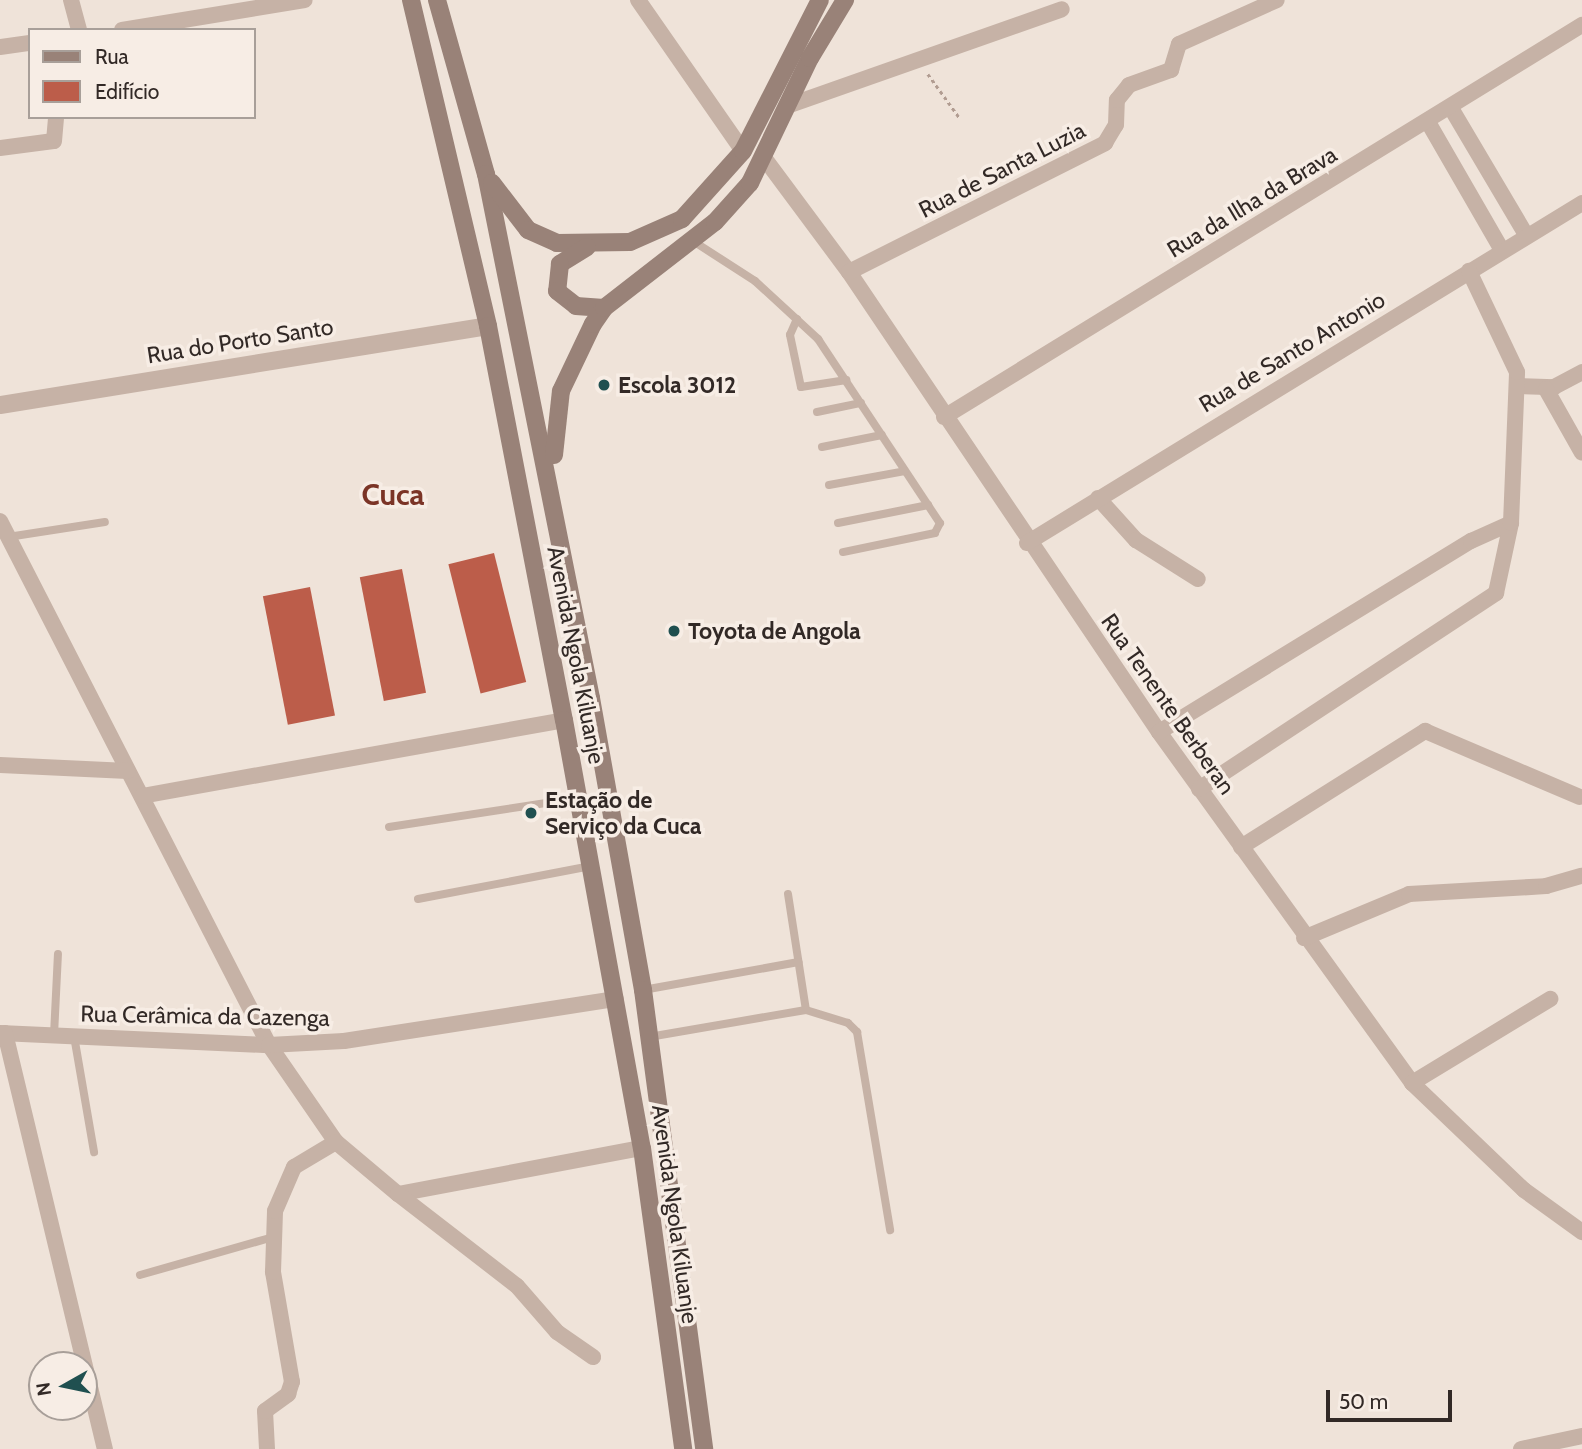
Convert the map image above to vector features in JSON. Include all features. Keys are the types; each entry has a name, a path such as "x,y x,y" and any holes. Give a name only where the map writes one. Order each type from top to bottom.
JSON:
{"main road":[{"name":"Avenida Ngola Kiluanje","path":"411,0 488,326 579,798 642,1148 683,1449"},
{"name":"Avenida Ngola Kiluanje","path":"437,0 486,174 554,494 643,990 704,1449"},
{"path":"486,174 528,230 587,247 630,242 682,219 743,151 820,0"},
{"path":"554,494 561,391 604,308 693,242 765,159 845,0"},
{"path":"587,247 559,264 556,292 576,306 604,308"}],"street":[{"path":"71,0 78,28"},
{"path":"134,28 305,0"},
{"path":"638,0 743,151"},
{"name":"Rua de Santa Luzia","path":"849,272 1105,143 1116,125 1117,100 1129,85 1171,70 1180,44 1277,0"},
{"path":"790,105 1062,9"},
{"name":"Rua da Ilha da Brava","path":"944,417 1451,108 1582,25"},
{"path":"0,47 28,43"},
{"path":"1451,108 1526,235"},
{"path":"0,148 54,141 57,119"},
{"path":"1428,122 1502,250"},
{"name":"Rua Tenente Berberan","path":"765,159 849,272 1027,543 1159,732 1304,938 1412,1083 1524,1189 1582,1232"},
{"name":"Rua de Santo Antonio","path":"1027,543 1582,203"},
{"path":"1199,789 1483,605 1503,576 1511,523 1510,424 1517,386 1512,359 1469,271"},
{"name":"Rua do Porto Santo","path":"0,405 488,326"},
{"path":"1517,386 1546,389 1582,372"},
{"path":"1546,389 1582,453"},
{"path":"1098,498 1136,540 1198,579"},
{"path":"0,521 269,1045 335,1142 510,1280 557,1332 593,1357"},
{"path":"1159,732 1462,546 1511,523"},
{"path":"142,796 564,720"},
{"path":"1241,847 1424,731 1580,797"},
{"path":"0,765 128,771"},
{"path":"1304,938 1409,894 1546,886 1582,876"},
{"name":"Rua Cerâmica da Cazenga","path":"3,1033 269,1045 372,1039 616,999"},
{"path":"1412,1083 1550,999"},
{"path":"3,1033 105,1449"},
{"path":"267,1449 265,1411 288,1394 292,1382 270,1238 284,1181 335,1142"},
{"path":"398,1194 642,1148"},
{"path":"1524,1449 1582,1436"}],"lane":[{"path":"693,242 755,281 797,318 846,380 940,523 935,533 843,552"},
{"path":"797,318 790,335 801,387 846,380"},
{"path":"817,412 860,403"},
{"path":"822,447 881,435"},
{"path":"830,485 905,471"},
{"path":"838,523 928,505"},
{"path":"8,537 105,522"},
{"path":"389,827 579,798"},
{"path":"418,899 591,866"},
{"path":"788,894 806,1010"},
{"path":"54,1035 58,954"},
{"path":"643,990 798,962"},
{"path":"649,1037 806,1010 848,1023 857,1032 890,1230"},
{"path":"74,1036 94,1152"},
{"path":"140,1275 270,1238"}],"path":[{"path":"918,60 959,117"}],"building":[{"path":"494,553 526,682 481,693 448,564"},
{"path":"402,569 426,693 384,701 360,577"},
{"path":"310,587 335,716 288,725 263,596"}],"place":[{"name":"Escola 3012","path":"604,385"},
{"name":"Toyota de Angola","path":"674,631"},
{"name":"Estação de Serviço da Cuca","path":"531,813"}],"district":[{"name":"Cuca","path":"393,495"}]}
